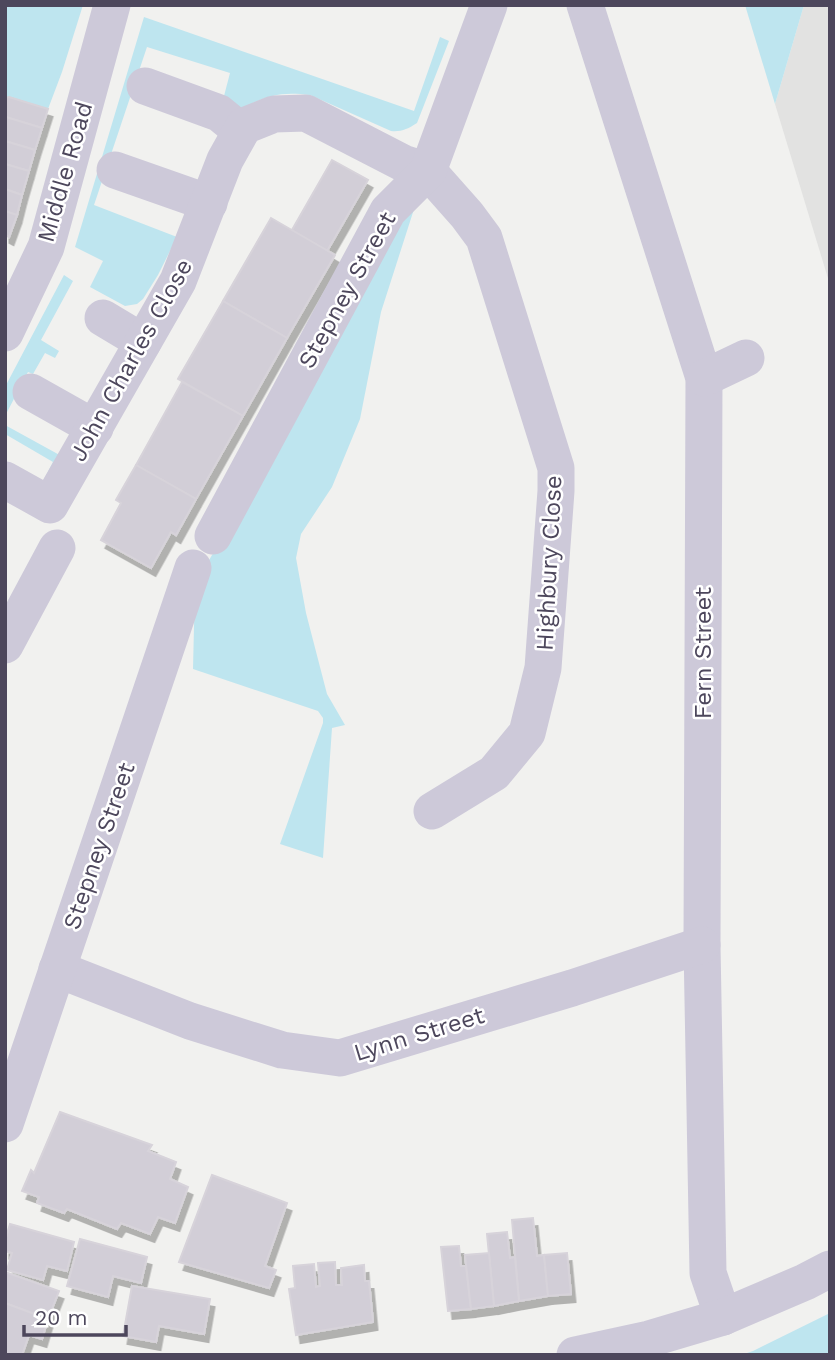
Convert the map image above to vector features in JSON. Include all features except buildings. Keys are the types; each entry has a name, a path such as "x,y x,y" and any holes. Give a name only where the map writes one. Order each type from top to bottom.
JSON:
{"street":[{"name":"Middle Road","path":"5,333 46,247 112,5"},
{"name":"Stepney Street","path":"213,536 388,211 428,171 489,5"},
{"name":"Fern Street","path":"585,5 704,378 702,945 708,1273 723,1317"},
{"path":"145,86 219,113 241,131 244,126 274,114 306,113 403,163 428,171"},
{"name":"John Charles Close","path":"5,480 50,505 178,281 225,160 241,131"},
{"path":"115,170 208,203"},
{"name":"Highbury Close","path":"428,171 484,237 556,468 543,668 527,733 494,773 432,811"},
{"path":"103,318 143,342"},
{"path":"704,378 746,358"},
{"path":"31,392 95,428"},
{"path":"5,645 57,548"},
{"name":"Stepney Street","path":"5,1124 194,568"},
{"name":"Lynn Street","path":"57,969 190,1021 282,1050 340,1058 572,988 702,945"},
{"path":"575,1355 649,1339 723,1317 830,1269"}],"shaded area":[{"path":"5,5 83,5 48,109 5,98"},
{"path":"745,5 804,5 775,104"},
{"path":"804,5 830,5 830,285 775,104"},
{"path":"144,17 414,111 440,37 449,41 417,123 404,130 395,131 310,95 272,96 238,111 224,96 230,73 147,47 94,205 177,237 143,299 137,304 125,306 90,287 103,261 75,247"},
{"path":"415,206 381,312 360,419 332,487 301,534 296,558 306,613 327,694 345,725 332,728 323,858 280,844 323,718 318,711 193,669 195,584 279,441 402,214"},
{"path":"64,275 73,281 41,340 59,351 55,358 45,353 33,374 28,372 5,416 5,387"},
{"path":"5,425 65,458 41,485 53,462 5,434"},
{"path":"830,1313 830,1353 741,1355 753,1351"}]}
